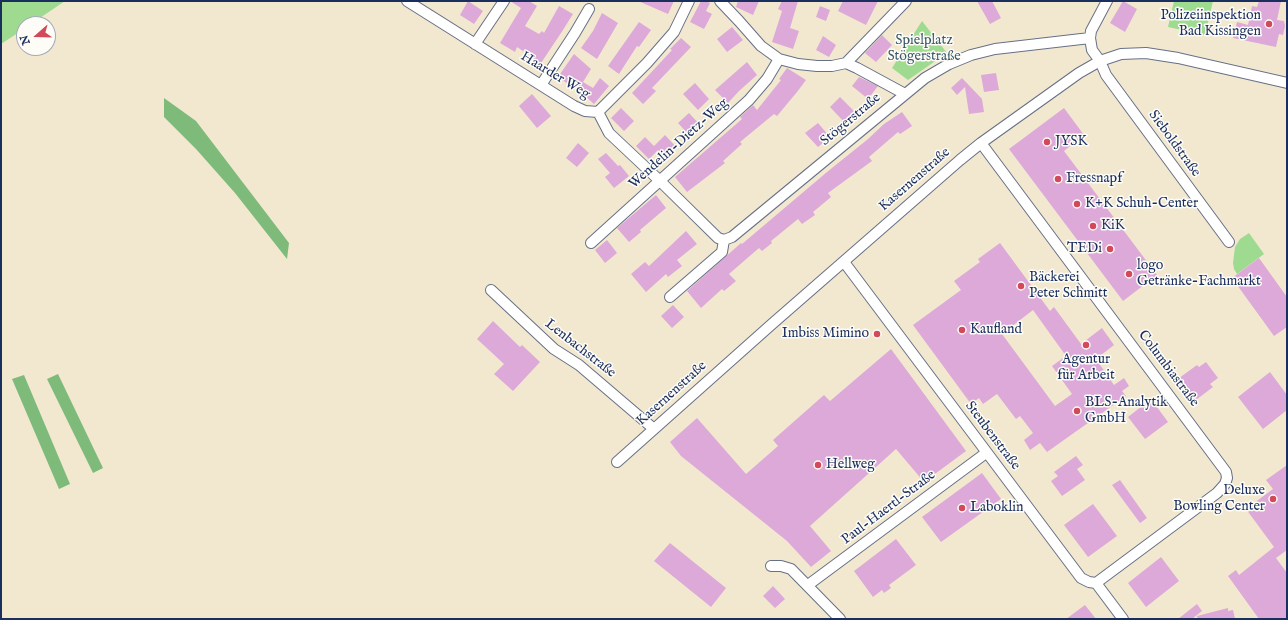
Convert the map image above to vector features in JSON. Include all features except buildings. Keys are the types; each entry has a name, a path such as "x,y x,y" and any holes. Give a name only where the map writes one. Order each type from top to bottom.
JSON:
{"street":[{"path":"475,44 504,1"},
{"path":"598,112 647,63 674,32 689,1"},
{"path":"720,1 761,46 779,59 798,64 817,66 832,66 846,63 906,1"},
{"path":"1100,62 1092,50 1090,38 1093,26 1107,1"},
{"name":"Haarder Weg","path":"412,2 475,44 579,109 598,112 609,133 718,238 724,240"},
{"path":"541,85 589,9"},
{"name":"Stögerstraße","path":"724,240 732,237 905,94 949,64 971,55 995,49 1090,38"},
{"name":"Kasernenstraße","path":"617,462 874,234 981,143 1079,73 1100,62 1121,54 1146,53 1178,58 1287,83"},
{"name":"Wendelin-Dietz-Weg","path":"591,243 749,100 767,79 779,59"},
{"name":"Sieboldstraße","path":"1100,62 1106,75 1229,242"},
{"path":"846,63 905,94"},
{"name":"Columbiastraße","path":"981,143 1226,472 1227,478 1225,484 1217,493 1096,583"},
{"path":"670,296 722,252 724,240"},
{"name":"Steubenstraße","path":"844,262 1081,578 1089,582 1096,583 1123,619"},
{"name":"Lenbachstraße","path":"491,290 554,349 579,365 654,429"},
{"name":"Paul-Haertl-Straße","path":"808,585 986,452"},
{"path":"771,566 781,566 791,569 840,619"}],"green space":[{"path":"1,1 65,1 43,16 16,16 16,34 1,44"},
{"path":"1174,1 1213,1 1205,35 1168,27"},
{"name":"Spielplatz Stögerstraße","path":"922,21 947,53 908,80 892,68"},
{"path":"164,98 196,121 289,243 287,259 235,193 196,149 164,117"},
{"path":"1249,233 1264,254 1237,274 1233,263 1235,247 1240,239"},
{"path":"58,374 103,468 93,473 47,379"},
{"path":"24,375 70,484 59,489 12,379"}],"place":[{"name":"Polizeiinspektion Bad Kissingen","path":"1269,24"},
{"name":"JYSK","path":"1047,142"},
{"name":"Fressnapf","path":"1058,179"},
{"name":"K+K Schuh-Center","path":"1077,204"},
{"name":"KiK","path":"1093,226"},
{"name":"TEDi","path":"1110,249"},
{"name":"logo Getränke-Fachmarkt","path":"1129,274"},
{"name":"Bäckerei Peter Schmitt","path":"1021,286"},
{"name":"Kaufland","path":"962,330"},
{"name":"Imbiss Mimino","path":"877,334"},
{"name":"Agentur für Arbeit","path":"1086,345"},
{"name":"BLS-Analytik GmbH","path":"1077,411"},
{"name":"Hellweg","path":"818,465"},
{"name":"Deluxe Bowling Center","path":"1273,499"},
{"name":"Laboklin","path":"962,508"}]}
